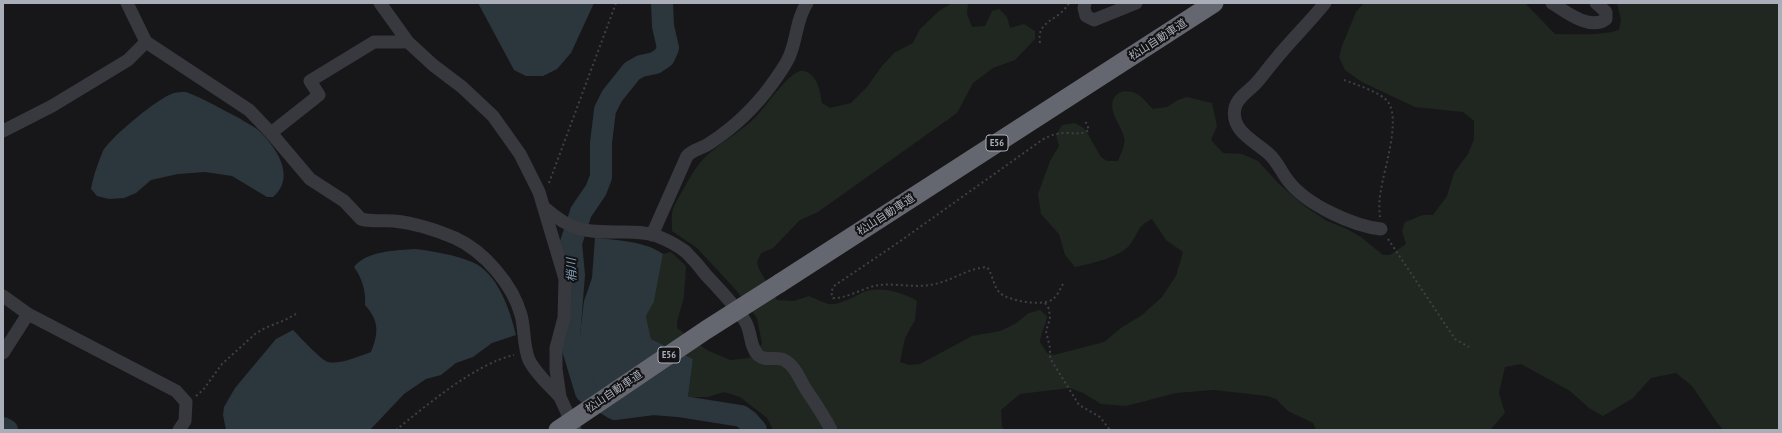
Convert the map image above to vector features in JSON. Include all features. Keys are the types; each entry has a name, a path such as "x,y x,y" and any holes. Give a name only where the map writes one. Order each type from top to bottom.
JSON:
{"highway":[{"name":"松山自動車道","path":"558,430 706,330 1214,3"}],"street":[{"path":"127,3 146,42 249,110 271,133 310,179 344,201 361,219 383,220 417,225 455,238 469,245 476,251 502,276 517,301 527,352 534,368 560,398 575,430"},
{"path":"380,3 408,42 462,87 493,116 520,154 544,205 565,279 566,288 563,324 556,348 556,369 560,398"},
{"path":"652,234 687,156 692,151 708,144 728,130 759,100 772,83 791,54 801,12 806,3"},
{"path":"1085,3 1084,8 1086,16 1094,20 1136,3"},
{"path":"1325,3 1310,23 1275,59 1257,82 1238,101 1235,108 1235,122 1244,134 1271,156 1290,183 1300,193 1320,207 1363,224 1381,229"},
{"path":"1552,3 1589,23 1601,23 1606,19 1606,12 1596,3"},
{"path":"3,131 52,106 128,60 146,42"},
{"path":"271,133 319,95 310,81 374,42 408,42"},
{"path":"544,205 560,221 579,229 594,232 640,232 652,234 670,241 686,252 729,300 746,322 751,335 752,346 758,355 767,359 784,360 794,368 807,391 821,409 831,430"},
{"path":"3,296 28,314 176,391 186,402 185,427"},
{"path":"3,353 28,314"}],"path":[{"path":"544,205 616,3"},
{"path":"1040,43 1039,35 1041,28 1063,13 1069,3"},
{"path":"1344,80 1377,94 1388,101 1392,110 1391,143 1379,204 1381,229 1455,339 1469,347"},
{"path":"1063,284 1057,295 1052,300 1045,303 1035,303 1011,298 1000,293 996,287 992,273 987,267 979,268 952,279 929,285 876,286 862,289 838,298 833,298 831,292 834,286 899,242 1046,137 1061,133 1084,133 1089,130 1084,120"},
{"path":"1045,303 1049,309 1050,319 1046,331 1050,348 1050,358 1079,405 1100,417 1110,430"},
{"path":"186,402 198,395 222,364 255,334 296,314"},
{"path":"396,430 448,390 492,362 527,352"}],"shaded area":[{"path":"478,3 594,3 571,53 557,69 543,76 526,76 514,70"},
{"path":"952,3 968,4 967,14 972,27 985,26 992,11 999,9 1007,17 1010,28 1024,24 1035,31 1035,39 1015,60 993,68 973,83 957,113 818,212 800,220 773,248 761,253 757,262 759,269 777,300 794,301 809,296 824,303 837,304 870,290 884,290 905,295 917,301 915,320 905,338 900,362 909,365 920,364 972,336 1000,331 1015,324 1029,313 1040,310 1047,316 1040,342 1047,353 1054,355 1104,342 1121,328 1142,315 1162,297 1176,276 1183,252 1166,240 1152,219 1140,228 1131,243 1123,251 1103,260 1075,267 1065,255 1059,234 1041,214 1038,194 1050,161 1059,146 1056,135 1062,125 1075,123 1085,129 1101,157 1107,161 1118,161 1123,149 1124,137 1114,114 1112,105 1115,96 1122,92 1127,91 1137,94 1153,109 1167,107 1178,100 1187,97 1212,103 1217,126 1211,140 1223,153 1242,154 1258,161 1279,184 1306,207 1327,221 1347,229 1361,237 1383,255 1390,255 1406,244 1402,231 1405,222 1423,215 1433,215 1447,196 1454,173 1468,154 1474,139 1474,121 1463,112 1415,107 1362,82 1345,70 1339,57 1342,46 1356,12 1364,3 1525,3 1555,34 1596,34 1619,30 1621,19 1617,4 1614,3 1779,3 1779,430 1723,430 1692,386 1676,373 1651,378 1633,398 1603,416 1589,408 1570,391 1521,364 1505,367 1499,393 1505,413 1491,429 1487,430 1316,430 1313,423 1288,411 1276,399 1267,396 1214,390 1176,393 1126,406 1101,404 1083,393 1070,388 1020,394 1001,410 1002,426 1004,430 773,430 767,418 740,397 724,392 708,397 688,397 693,359 651,339 646,316 654,302 663,254 671,252 686,266 684,297 677,322 677,328 707,350 730,360 749,358 762,344 757,318 736,290 697,248 672,231 673,209 699,164 713,150 747,125 761,111 781,86 799,71 804,71 812,76 818,84 822,103 830,108 851,103 867,87 882,66 894,53 913,43 920,29 939,11"},
{"path":"186,92 239,118 255,128 264,136 277,153 281,162 283,180 280,189 273,197 267,197 232,176 205,172 178,174 151,180 136,193 124,198 109,199 97,196 91,189 101,156 107,145 125,128 158,102 174,93"},
{"path":"595,238 648,246 663,254 654,302 646,316 651,339 693,359 688,397 651,396 624,400 597,389 582,354 580,334 584,301 592,278"},
{"path":"415,249 458,257 481,267 496,283 502,293 516,335 492,343 473,357 456,363 441,375 426,379 404,394 370,430 226,430 223,415 224,407 235,388 276,339 293,330 325,361 333,363 355,358 371,352 376,333 375,322 373,316 365,305 363,285 354,267 366,258 382,252"}],"waterway":[{"name":"梢川","path":"662,3 663,26 668,48 664,57 655,63 641,66 632,71 612,96 605,110 601,143 601,177 596,190 581,212 571,243 574,275 569,336 586,392 615,409 653,404 678,406 741,416 756,430"},
{"path":"3,428 7,430"}]}
